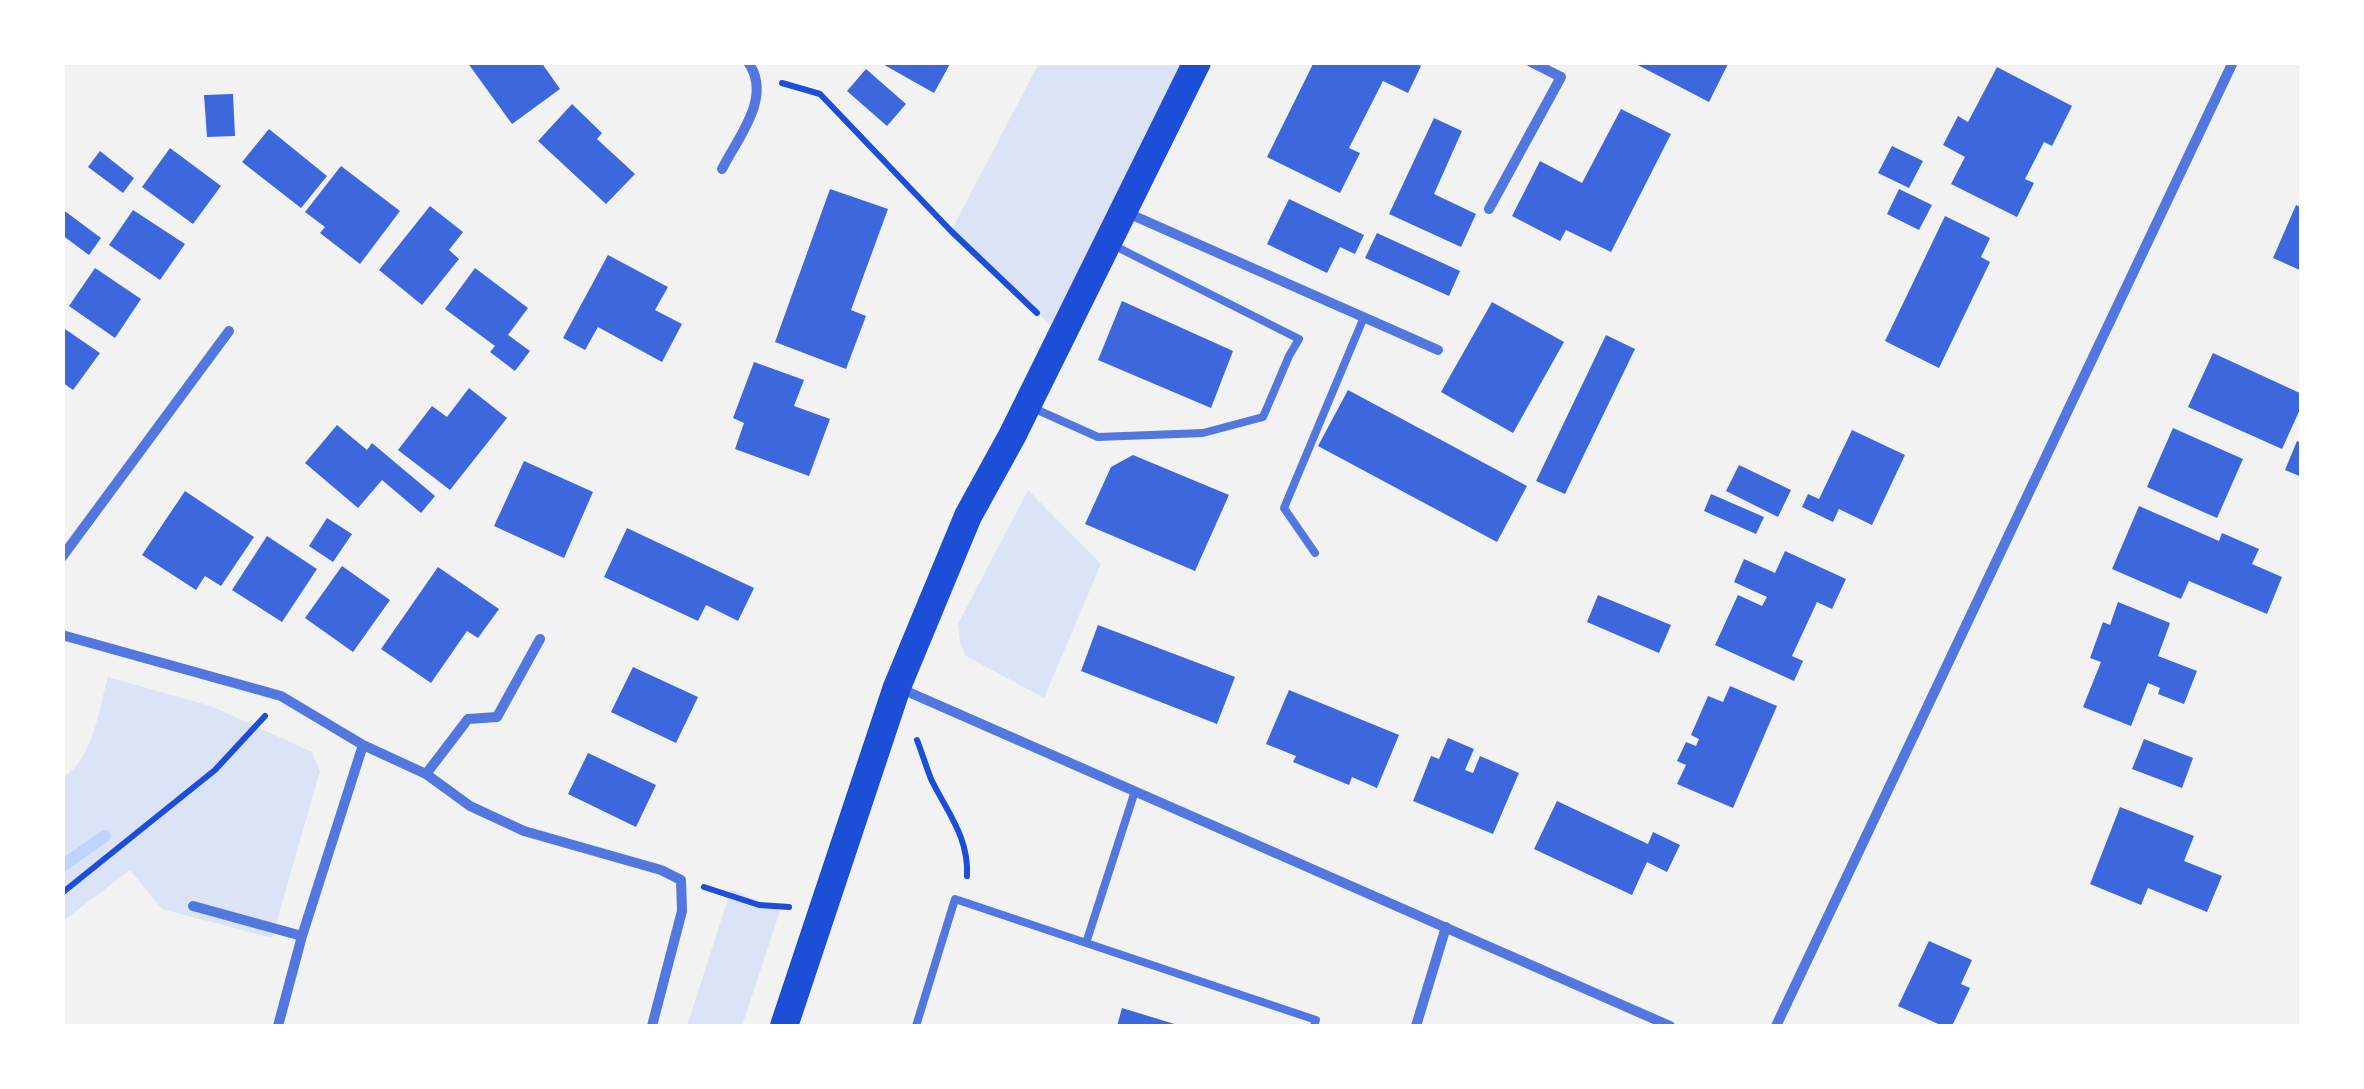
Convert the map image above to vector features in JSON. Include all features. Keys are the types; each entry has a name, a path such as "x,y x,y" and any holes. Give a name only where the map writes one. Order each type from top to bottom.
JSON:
{"highway":[{"path":"784,1026 897,687 968,516 1197,62"}],"street":[{"path":"722,170 758,100 757,75 748,62"},
{"path":"1489,209 1560,77 1532,62"},
{"path":"1776,1026 2233,62"},
{"path":"1123,211 1438,350"},
{"path":"62,557 229,331"},
{"path":"62,635 281,696 362,745 426,774 470,806 524,830 661,870 681,880 682,911 652,1026"},
{"path":"426,774 468,720 496,717 540,639"},
{"path":"897,687 1670,1026"},
{"path":"278,1026 362,745"},
{"path":"194,906 302,936"},
{"path":"1416,1026 1446,926"}],"lane":[{"path":"1026,405 1098,437 1203,433 1262,417 1300,339 1107,242"},
{"path":"1315,553 1284,508 1364,317"},
{"path":"1086,943 1135,791"},
{"path":"916,1026 955,900 1316,1020 1314,1026"}],"path":[{"path":"757,75 820,94 951,231 1060,334"},
{"path":"897,687 932,780 956,821 968,856 966,903"},
{"path":"62,894 215,770 281,696"},
{"path":"681,880 819,917"}],"shaded area":[{"path":"1039,63 1197,63 1060,334 951,231"},
{"path":"1028,490 1101,564 1044,698 966,656 958,624"},
{"path":"108,677 211,706 312,752 320,771 272,938 162,909 130,870 63,921 63,778 88,746"},
{"path":"731,889 780,911 742,1026 687,1026"}],"building":[{"path":"467,62 541,62 560,89 512,124"},
{"path":"879,62 951,62 934,93"},
{"path":"1314,62 1414,62 1421,66 1408,93 1383,81 1349,148 1360,153 1340,193 1267,157"},
{"path":"1632,62 1729,62 1709,102"},
{"path":"1997,67 2072,106 2052,146 2044,142 2025,179 2034,183 2017,217 1951,184 1965,157 1943,145 1958,116 1968,122"},
{"path":"866,69 906,104 887,126 847,91"},
{"path":"233,94 235,136 207,137 204,95"},
{"path":"572,104 602,133 597,139 635,174 606,204 538,141"},
{"path":"1621,109 1671,134 1611,252 1566,230 1560,241 1512,216 1540,161 1582,183"},
{"path":"1434,118 1462,131 1434,194 1476,214 1461,247 1389,214"},
{"path":"269,129 327,176 301,208 242,162"},
{"path":"1892,146 1923,161 1909,188 1878,173"},
{"path":"170,148 221,186 193,224 142,187"},
{"path":"100,151 134,178 123,193 88,167"},
{"path":"341,166 400,211 360,264 320,233 325,227 305,212"},
{"path":"830,189 888,209 851,310 866,316 846,369 775,342"},
{"path":"1899,189 1932,205 1919,230 1887,214"},
{"path":"1289,199 1364,235 1355,254 1340,247 1327,273 1267,244"},
{"path":"2296,205 2302,208 2302,271 2273,258"},
{"path":"430,206 463,232 449,250 459,259 422,305 379,270"},
{"path":"62,209 101,238 89,255 62,235"},
{"path":"133,210 185,244 160,280 109,245"},
{"path":"1945,216 1990,238 1981,257 1990,262 1939,368 1885,341"},
{"path":"1377,233 1460,271 1449,296 1365,258"},
{"path":"608,255 668,287 655,310 682,324 662,362 598,327 585,350 563,338"},
{"path":"95,268 141,299 115,338 69,306"},
{"path":"475,268 528,308 508,335 530,351 515,371 490,352 495,346 445,309"},
{"path":"1122,301 1233,351 1211,408 1098,360"},
{"path":"1492,302 1564,342 1513,433 1441,392"},
{"path":"62,327 100,353 73,390 62,382"},
{"path":"1606,335 1635,349 1565,494 1536,481"},
{"path":"2213,353 2302,394 2302,405 2282,449 2188,407"},
{"path":"754,362 804,380 794,406 830,419 809,476 735,449 744,423 733,418"},
{"path":"469,388 507,418 450,490 398,450 432,406 447,417"},
{"path":"1348,390 1527,486 1497,542 1318,446"},
{"path":"337,425 367,450 372,443 435,496 421,513 382,480 358,508 305,463"},
{"path":"2173,428 2243,459 2217,518 2147,487"},
{"path":"1852,430 1905,455 1872,525 1839,509 1833,522 1802,507 1808,494 1819,499"},
{"path":"2297,441 2302,443 2302,477 2285,470"},
{"path":"1133,455 1229,495 1195,571 1085,524 1111,467"},
{"path":"524,461 593,492 564,558 494,526"},
{"path":"1739,465 1791,490 1778,517 1726,491"},
{"path":"185,491 254,537 221,586 205,576 196,590 142,555"},
{"path":"1711,494 1764,517 1756,534 1704,511"},
{"path":"2139,506 2219,541 2222,533 2259,549 2252,564 2282,577 2267,614 2189,581 2181,599 2112,569"},
{"path":"327,518 352,534 333,562 309,546"},
{"path":"627,528 754,588 738,621 706,605 698,621 604,577"},
{"path":"267,536 317,569 282,622 232,590"},
{"path":"1785,551 1846,579 1832,609 1817,602 1792,656 1803,661 1794,681 1715,645 1738,595 1762,606 1767,597 1734,582 1744,559 1775,573"},
{"path":"342,566 390,600 353,652 305,618"},
{"path":"438,567 499,609 478,638 467,631 431,683 381,649"},
{"path":"1598,595 1671,625 1659,653 1587,622"},
{"path":"2118,602 2170,623 2158,656 2197,671 2184,704 2158,694 2160,688 2148,683 2131,726 2083,707 2101,662 2090,658 2103,622 2110,625"},
{"path":"1098,625 1235,677 1217,724 1081,671"},
{"path":"633,667 698,697 676,743 611,712"},
{"path":"1730,686 1777,706 1733,808 1677,784 1686,765 1677,761 1686,742 1696,746 1699,739 1691,735 1708,696 1723,702"},
{"path":"1289,690 1399,735 1377,788 1352,777 1349,785 1293,762 1296,756 1266,744"},
{"path":"1448,738 1474,749 1465,770 1473,773 1480,756 1519,773 1493,834 1413,801 1431,756 1439,759"},
{"path":"2144,739 2193,758 2182,788 2132,769"},
{"path":"588,753 656,785 636,827 568,794"},
{"path":"1557,801 1648,844 1653,832 1680,845 1667,872 1647,862 1632,895 1534,849"},
{"path":"2120,807 2194,836 2184,861 2222,876 2207,912 2148,888 2141,905 2090,884"},
{"path":"1929,941 1972,960 1961,984 1970,988 1952,1026 1943,1026 1898,1006"},
{"path":"1122,1008 1181,1026 1117,1026"}],"waterway":[{"path":"62,866 105,836"}]}
